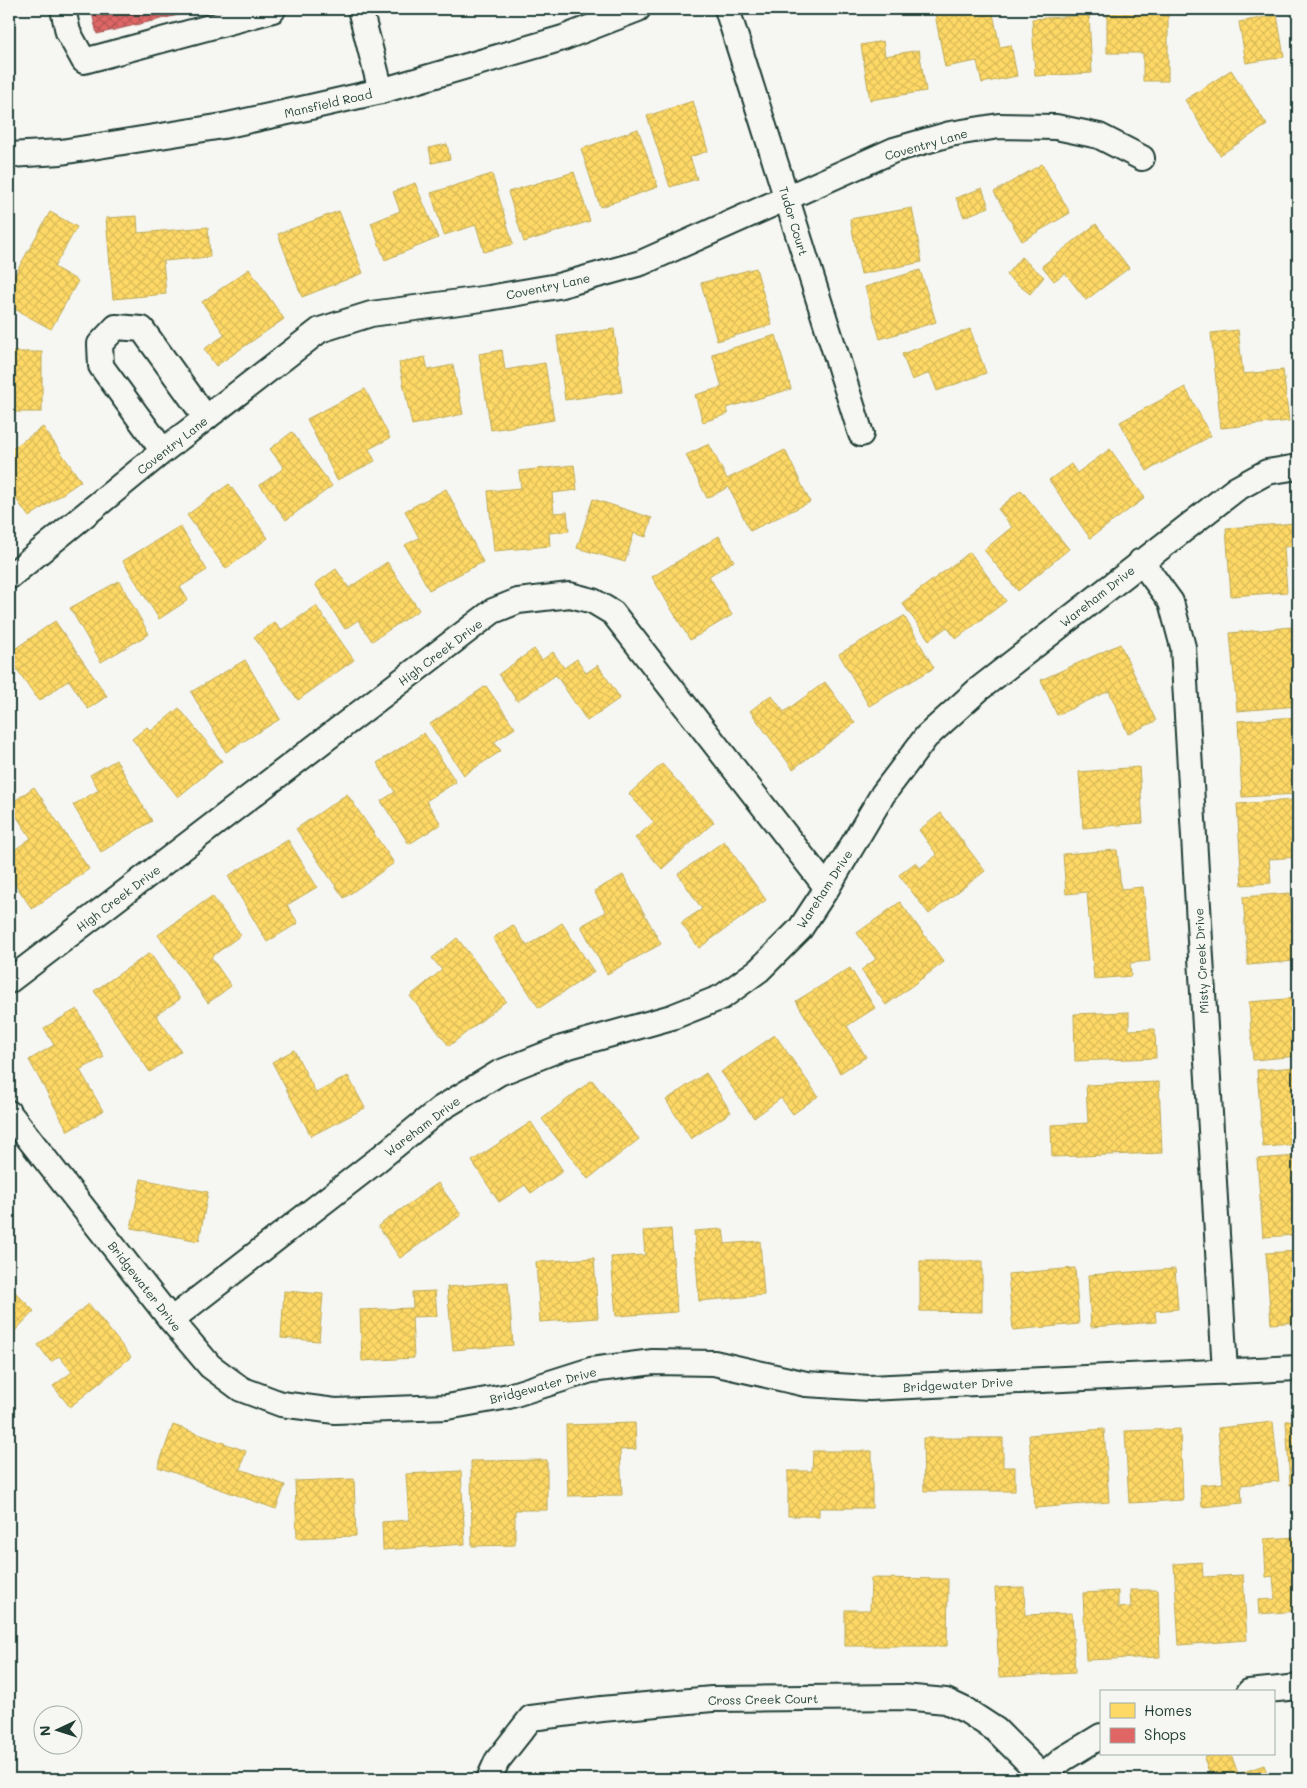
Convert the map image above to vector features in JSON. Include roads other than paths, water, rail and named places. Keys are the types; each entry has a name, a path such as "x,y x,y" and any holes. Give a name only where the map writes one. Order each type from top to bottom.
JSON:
{"street":[{"path":"63,9 68,32 84,60 230,23 273,9"},
{"path":"360,9 381,91"},
{"name":"Mansfield Road","path":"9,155 61,152 223,126 381,91 563,38 638,9"},
{"name":"Tudor Court","path":"727,9 861,434"},
{"name":"Coventry Lane","path":"9,577 163,451 320,330 371,314 489,298 558,286 641,263 894,150 950,134 999,126 1056,127 1099,136 1142,158"},
{"path":"163,451 101,366 100,344 116,327 142,329 206,418"},
{"name":"Wareham Drive","path":"171,1320 375,1162 440,1109 500,1073 562,1048 672,1017 722,998 759,970 800,928 827,888 882,794 926,737 979,689 1236,489 1267,472 1298,467"},
{"name":"Misty Creek Drive","path":"1141,562 1171,602 1183,647 1225,1372"},
{"name":"High Creek Drive","path":"9,981 493,611 518,601 570,595 593,601 614,612 827,888"},
{"name":"Bridgewater Drive","path":"9,1113 171,1320 210,1366 241,1389 281,1404 335,1411 447,1407 508,1396 591,1370 654,1362 714,1364 806,1384 869,1388 1298,1368"},
{"path":"1269,1690 1298,1687"},
{"name":"Cross Creek Court","path":"489,1779 497,1761 531,1718 712,1699 903,1697 946,1701 967,1711 996,1730 1042,1778"},
{"path":"1042,1778 1063,1759 1100,1737"}]}
